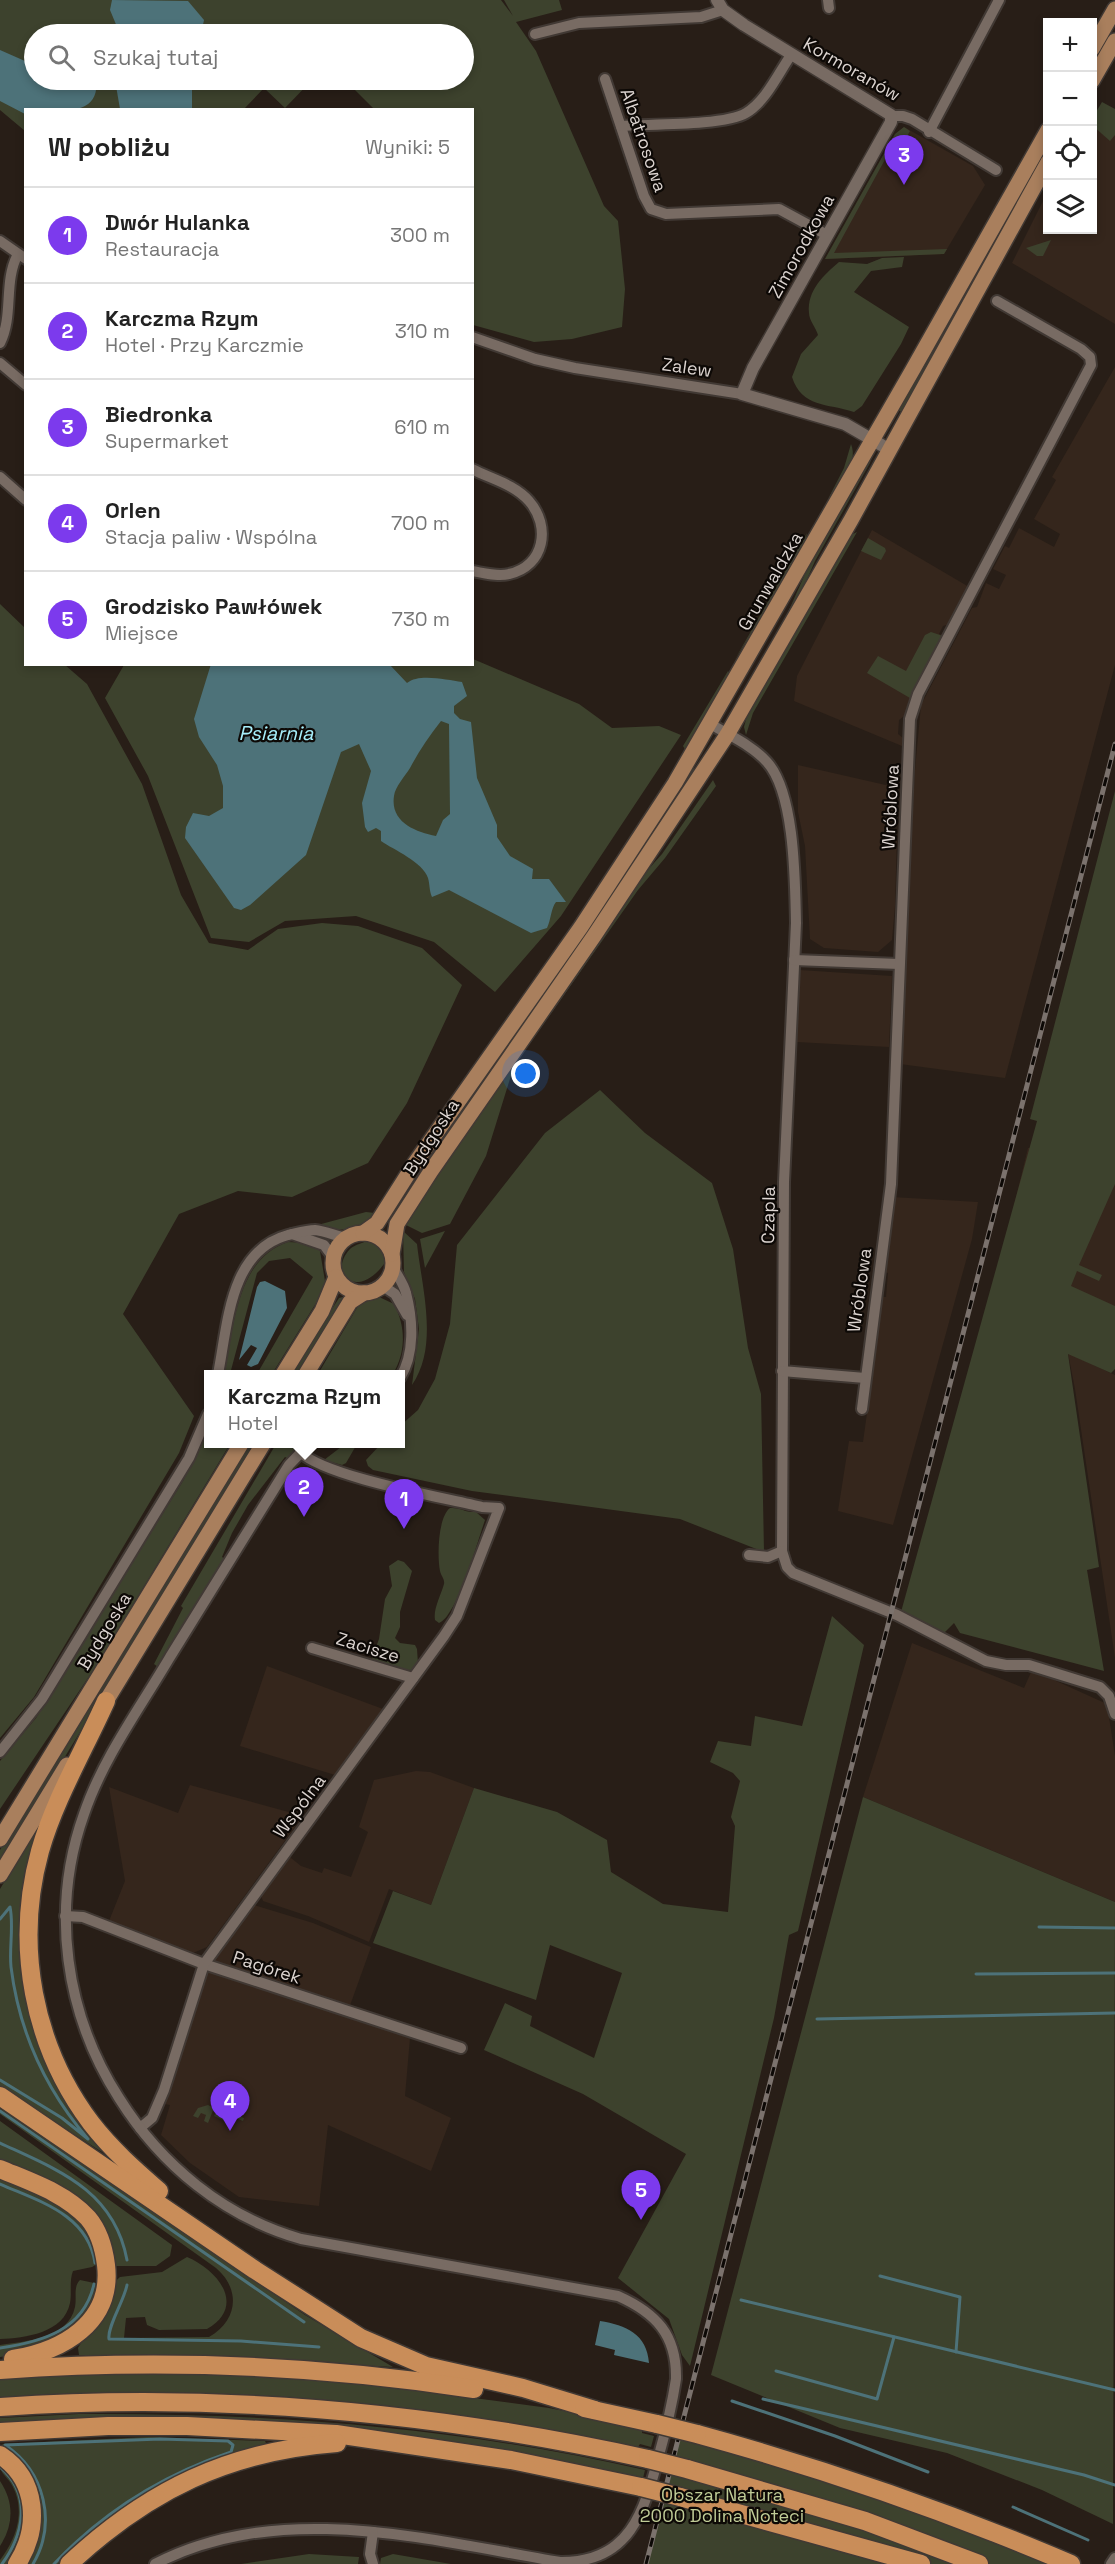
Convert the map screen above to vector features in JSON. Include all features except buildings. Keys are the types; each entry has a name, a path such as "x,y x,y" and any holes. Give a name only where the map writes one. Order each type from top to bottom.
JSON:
{"highway":[{"path":"106,1701 52,1816 40,1852 29,1919 29,1954 33,1988 47,2040 72,2096 122,2159 201,2232"},
{"path":"0,2096 341,2326 392,2353 436,2369 523,2388 595,2410"},
{"path":"0,2169 36,2184 76,2207 90,2220 105,2252 107,2272 99,2309 77,2336 38,2355 0,2362"},
{"path":"0,2370 116,2365 339,2373 474,2389 595,2410 781,2457 885,2491 987,2529 1071,2564"},
{"path":"0,2407 186,2402 339,2410 459,2424 568,2442 687,2469 843,2514 979,2564"},
{"path":"0,2432 108,2426 253,2427 336,2434 434,2448 585,2474 641,2487 921,2564"},
{"path":"69,2564 116,2523 161,2493 236,2460 304,2445 345,2442 434,2448"},
{"path":"0,2455 22,2477 32,2501 32,2532 17,2564"}],"main road":[{"path":"1097,40 1115,9"},
{"path":"1097,72 1115,41"},
{"name":"Grunwaldzka","path":"504,1037 629,855 709,723 1043,137"},
{"path":"727,735 890,450 1043,169"},
{"name":"Bydgoska","path":"393,1260 397,1224 466,1117 696,784 727,735"},
{"name":"Bydgoska","path":"363,1233 377,1223 415,1163 504,1037"},
{"path":"286,1370 322,1311 336,1277 333,1257 336,1249 346,1238 363,1233 381,1238 393,1260 383,1286 364,1293 350,1302 308,1370"},
{"path":"336,1277 348,1289 364,1293"},
{"name":"Bydgoska","path":"0,1839 238,1448"},
{"path":"0,1875 260,1448"}],"street":[{"path":"929,132 999,0"},
{"name":"Kormoranów","path":"535,34 579,23 701,17 720,5 791,55 871,100 889,111 891,116 912,119 929,132 996,170"},
{"path":"621,126 737,117 754,107 791,55"},
{"name":"Albatrosowa","path":"606,79 644,195 651,209 666,214 779,209 827,235"},
{"name":"Zimorodkowa","path":"742,394 753,368 891,122 891,116"},
{"path":"0,241 22,256 11,266 8,323 0,343"},
{"name":"Wróblowa","path":"861,1409 891,1184 910,719 918,694 1092,365 1090,357 1081,349 997,301"},
{"name":"Zalew","path":"474,338 535,359 575,368 742,394 831,419 890,450"},
{"path":"0,363 24,383"},
{"path":"474,470 502,482 527,498 540,517 542,528 540,550 531,564 522,570 502,575 474,571"},
{"path":"0,477 24,498"},
{"name":"Czapla","path":"709,723 764,759 776,776 784,796 795,880 795,960 784,1182 782,1551"},
{"path":"795,960 899,964"},
{"path":"219,1370 235,1296 249,1260 267,1244 292,1234 316,1230 346,1238"},
{"path":"292,1234 324,1245 333,1257"},
{"path":"393,1260 406,1291 409,1318 411,1342 404,1370"},
{"path":"383,1286 395,1294 409,1318"},
{"path":"782,1371 865,1378"},
{"path":"0,1752 42,1699 189,1458 204,1423"},
{"path":"155,2564 173,2555 227,2539 286,2529 373,2532 560,2562 578,2562 596,2556 616,2545 631,2530 647,2503 674,2397 676,2363 671,2344 659,2322 640,2306 618,2296 590,2289 339,2247 281,2233 224,2204 192,2183 167,2161 140,2128 108,2082 82,2025 72,1986 65,1916 71,1863 84,1812 115,1748 304,1448"},
{"name":"Wspólna","path":"140,2128 152,2118 164,2090 204,1964 457,1616 499,1508 482,1507 342,1472 318,1465 300,1452"},
{"path":"749,1555 768,1557 782,1551 787,1567 792,1573 869,1603 946,1639 986,1661 1006,1665 1029,1665 1100,1687 1109,1696 1115,1714"},
{"name":"Zacisze","path":"312,1648 413,1678"},
{"name":"Pagórek","path":"65,1916 83,1917 204,1964 461,2048"},
{"path":"373,2532 370,2554 373,2564"},
{"path":"1112,2564 1115,2558"}],"shaded area":[{"path":"1115,110 1115,324 1012,263 1043,201 1043,234 1097,234 1097,119"},
{"path":"904,127 973,166 985,185 944,254 825,259 895,134"},
{"path":"1115,367 1115,665 1005,1078 900,1064 915,770 921,705 972,608 977,607 986,583 999,589 1006,575 993,569 1005,546 1009,548 1019,528 1054,547 1060,534 1034,519 1056,480 1052,477"},
{"path":"872,530 969,587 950,624 943,626 939,634 943,636 910,698 904,716 899,720 898,734 904,739 902,746 794,701 797,676"},
{"path":"798,765 890,786 887,833 897,835 895,906 892,940 878,952 824,948 810,939 805,846 798,812"},
{"path":"800,970 892,976 889,1047 797,1042"},
{"path":"1115,1143 1115,1314 1000,1263 1028,1148"},
{"path":"892,1197 978,1202 972,1239 893,1525 838,1511 849,1441 863,1442 879,1326 876,1325 879,1297 886,1297 888,1273 881,1271"},
{"path":"1068,1353 1115,1375 1115,1658 1075,1389"},
{"path":"912,1643 1024,1688 1032,1670 1107,1704 1115,1756 1115,1902 863,1797"},
{"path":"267,1666 383,1709 335,1775 240,1746"},
{"path":"416,1771 430,1772 474,1788 431,1905 389,1889 369,1942 308,1916 263,1901 259,1890 286,1854 301,1866 322,1873 324,1868 351,1877 368,1832 359,1827 374,1780"},
{"path":"190,1785 303,1816 207,1947 193,1953 109,1921 125,1881 109,1787 178,1813"},
{"path":"247,1903 313,1923 371,1947 348,2011 204,1964"},
{"path":"207,1971 410,2038 405,2096 451,2118 431,2171 328,2125 319,2206 239,2197 190,2163 161,2135 170,2105 165,2104"}],"green space":[{"path":"0,0 501,0 513,16 504,0 559,0 562,10 516,22 536,51 604,206 618,221 625,289 622,327 572,339 534,342 474,325 474,108 373,108 355,90 474,90 474,24 24,24 24,90 262,90 245,108 24,108 24,130 0,110"},
{"path":"266,90 302,90 285,108"},
{"path":"1102,102 1115,109 1115,135 1110,141 1097,130 1097,110"},
{"path":"904,127 910,131 901,147 894,143 834,253 947,249 944,254 825,259 895,134"},
{"path":"1043,149 1043,157 904,413 896,409"},
{"path":"1051,240 1043,256 1037,256 1026,248"},
{"path":"904,257 902,267 871,271 854,292 909,327 901,344 862,406 854,412 809,399 796,387 792,377 801,354 818,335 810,318 809,305 818,284 839,262 867,264 882,258"},
{"path":"851,444 853,451 850,466 828,499 844,468"},
{"path":"872,454 870,463 815,561 791,616 727,720 785,619 813,556"},
{"path":"857,532 753,713 746,735 744,727 748,712 849,536"},
{"path":"807,533 803,550 734,661"},
{"path":"868,538 885,548 886,551 881,560 861,551"},
{"path":"0,604 24,627 24,666 66,666 87,684 142,784 181,895 209,943 248,950 278,929 322,923 358,926 422,948 462,985 407,1103 368,1163 292,1197 238,1191 179,1214 123,1314 194,1416 179,1453 34,1697 0,1738"},
{"path":"931,632 943,636 910,698 867,673 878,656 906,671 925,635"},
{"path":"474,659 579,704 612,728 659,726 681,735 561,916 495,992 434,942 356,916 285,921 249,942 211,938 148,776 105,698 123,666 474,666"},
{"path":"728,671 730,674 686,751 683,746"},
{"path":"691,767 698,771 607,901 607,900"},
{"path":"713,780 716,786 665,858 638,890 514,1066 486,1156 450,1224 422,1233 406,1225 428,1187 636,883 662,854"},
{"path":"1115,791 1115,1184 1079,1265 1102,1275 1099,1281 1077,1271 1071,1286 1115,1306 1115,1369 1111,1373 1068,1354 1099,1567 1087,1570 1104,1671 960,1633 954,1623 944,1633 901,1612 1037,1121 1030,1119"},
{"path":"600,1090 645,1133 712,1183 733,1249 748,1348 761,1394 764,1552 680,1519 472,1491 373,1470 368,1466 366,1460 377,1448 405,1448 405,1422 418,1410 435,1379 450,1324 457,1245 545,1133"},
{"path":"366,1212 375,1213 369,1220 353,1228 336,1230 310,1227"},
{"path":"403,1231 417,1244 425,1298 427,1335 425,1353 412,1385 419,1329 415,1299 404,1272"},
{"path":"445,1231 425,1268 420,1239"},
{"path":"372,1239 381,1245 386,1261 376,1273 366,1280 356,1282 349,1280 342,1268 344,1259 350,1249"},
{"path":"288,1242 309,1243 320,1251 326,1287 274,1370 259,1370 313,1277 290,1258 269,1261 257,1273 231,1370 225,1370 240,1297 257,1263 271,1251"},
{"path":"377,1296 394,1304 401,1322 403,1339 395,1370 320,1370 361,1301"},
{"path":"343,1297 301,1370 294,1370 339,1298"},
{"path":"204,1437 204,1448 228,1448 94,1669 0,1809 0,1761 36,1718 183,1481"},
{"path":"247,1448 254,1448 0,1863 0,1850"},
{"path":"274,1448 297,1448 287,1458 285,1457 248,1505 232,1533 222,1557 225,1559 158,1667 154,1664 183,1608 181,1606"},
{"path":"340,1448 355,1448 346,1463 342,1465 324,1460"},
{"path":"450,1508 476,1512 485,1520 460,1593 446,1618 439,1623 435,1620 435,1611 444,1582 439,1564 439,1537 443,1520"},
{"path":"398,1560 404,1562 412,1571 400,1612 400,1627 395,1638 400,1643 415,1645 417,1649 418,1664 409,1672 374,1662 372,1658 379,1639 385,1599 392,1586 389,1566"},
{"path":"832,1616 864,1645 798,1931 789,1935 774,2018 690,2366 682,2355 669,2319 618,2278 686,2154 583,2094 484,2050 505,2003 532,2016 530,2026 594,2058 622,1973 550,1945 536,2000 373,1943 393,1891 431,1905 474,1788 557,1812 607,1840 611,1872 663,1904 728,1912 735,1826 731,1817 740,1781 733,1773 710,1762 718,1741 751,1746 755,1716 802,1726"},
{"path":"863,1797 1115,1902 1113,2524 1042,2490 947,2453 840,2428 711,2375"},
{"path":"48,1810 22,1962 94,2140 102,2152 0,2087 0,1889"},
{"path":"208,2105 214,2108 208,2123 204,2121 206,2115 201,2113 198,2118 193,2116 198,2108"},
{"path":"0,2106 305,2315 393,2367 216,2357 79,2355 78,2348 105,2309 114,2285 120,2277 162,2272 187,2257 209,2270 224,2289 226,2300 225,2310 219,2320 207,2329 159,2330 147,2325 145,2317 126,2318 124,2338 209,2337 219,2330 231,2314 233,2304 230,2285 216,2268 0,2114"},
{"path":"218,2108 244,2118 243,2121 230,2116 227,2122 214,2116"},
{"path":"0,2121 172,2245 170,2256 156,2266 116,2266 107,2238 0,2162"},
{"path":"0,2176 63,2205 89,2231 101,2262 92,2267 73,2271 70,2303 60,2321 32,2335 0,2339"},
{"path":"80,2280 99,2284 95,2300 87,2314 76,2326 48,2344 0,2357 0,2345 33,2340 64,2326 71,2318 75,2307 76,2289"},
{"path":"199,2372 338,2380 549,2408 642,2426 642,2433 654,2436 651,2447 640,2444 636,2450 522,2426 0,2400 0,2378 71,2373"},
{"path":"79,2414 222,2416 364,2425 504,2443 645,2470 643,2478 409,2438 0,2429 0,2418"},
{"name":"Obszar Natura 2000 Dolina Noteci","path":"682,2422 1056,2564 645,2564"},
{"path":"148,2437 265,2441 266,2443 251,2450 201,2465 143,2496 108,2521 58,2564 27,2564 39,2535 38,2507 29,2479 2,2444"},
{"path":"0,2462 12,2475 22,2493 25,2514 18,2546 8,2564 0,2564 0,2560 15,2533 19,2512 15,2492 2,2471"},
{"path":"0,2481 10,2505 10,2521 0,2546"},
{"path":"309,2554 359,2557 358,2564 241,2564"},
{"path":"393,2554 451,2564 380,2564 381,2558"}],"water":[{"path":"112,0 188,1 204,20 203,24 116,24 110,10"},
{"path":"0,50 24,61 24,90 95,90 91,102 80,108 24,108 24,113 0,101"},
{"path":"117,90 192,90 192,108 120,108"},
{"name":"Psiarnia","path":"210,666 391,666 407,683 419,678 462,682 467,696 454,706 454,713 460,719 471,722 477,778 497,825 497,837 510,856 533,869 532,879 549,879 566,902 556,902 547,928 531,933 449,890 432,897 425,872 407,857 381,841 381,831 376,828 368,832 365,827 362,803 371,771 359,744 341,752 306,855 250,905 241,910 234,908 185,838 186,827 193,813 209,816 223,808 223,786 217,765 199,737 194,719","holes":["441,721 449,724 450,814 443,820 436,836 420,832 406,824 396,813 394,805 398,785"]},
{"path":"265,1281 285,1291 287,1308 258,1364 251,1367 247,1365 257,1348 251,1345 239,1360 257,1287 260,1282"},
{"path":"600,2321 618,2325 634,2333 644,2345 649,2363 614,2355 615,2350 595,2345"}],"waterway":[{"path":"0,1919 10,1907 11,1967 20,2014 28,2037 47,2080 88,2139 62,2118 0,2080"},
{"path":"1039,1927 1115,1928"},
{"path":"976,1974 1115,1973"},
{"path":"817,2019 1115,2013"},
{"path":"0,2111 304,2322"},
{"path":"0,2143 62,2173 96,2199 110,2216 120,2236 127,2260"},
{"path":"0,2184 45,2204 72,2221 83,2232 95,2263"},
{"path":"880,2276 960,2297 956,2352"},
{"path":"0,2348 46,2337 71,2323 89,2300 94,2284"},
{"path":"127,2285 109,2339 241,2341 319,2347"},
{"path":"741,2300 1115,2390"},
{"path":"776,2371 877,2399 894,2337"},
{"path":"763,2399 1084,2475 1115,2485"},
{"path":"732,2401 835,2436 928,2472"},
{"path":"33,2564 44,2532 43,2499 30,2469 5,2445 160,2439 228,2441 233,2445 231,2452 158,2484 114,2511 93,2527 54,2564"},
{"path":"0,2467 17,2489 21,2514 15,2540 2,2564"},
{"path":"1013,2507 1088,2540"}],"railway":[{"path":"646,2564 1115,744"}],"place":[{"name":"Biedronka","path":"904,185"},
{"name":"Karczma Rzym","path":"304,1517"},
{"name":"Dwór Hulanka","path":"404,1529"},
{"name":"Orlen","path":"230,2131"},
{"name":"Grodzisko Pawłówek","path":"641,2220"}]}
